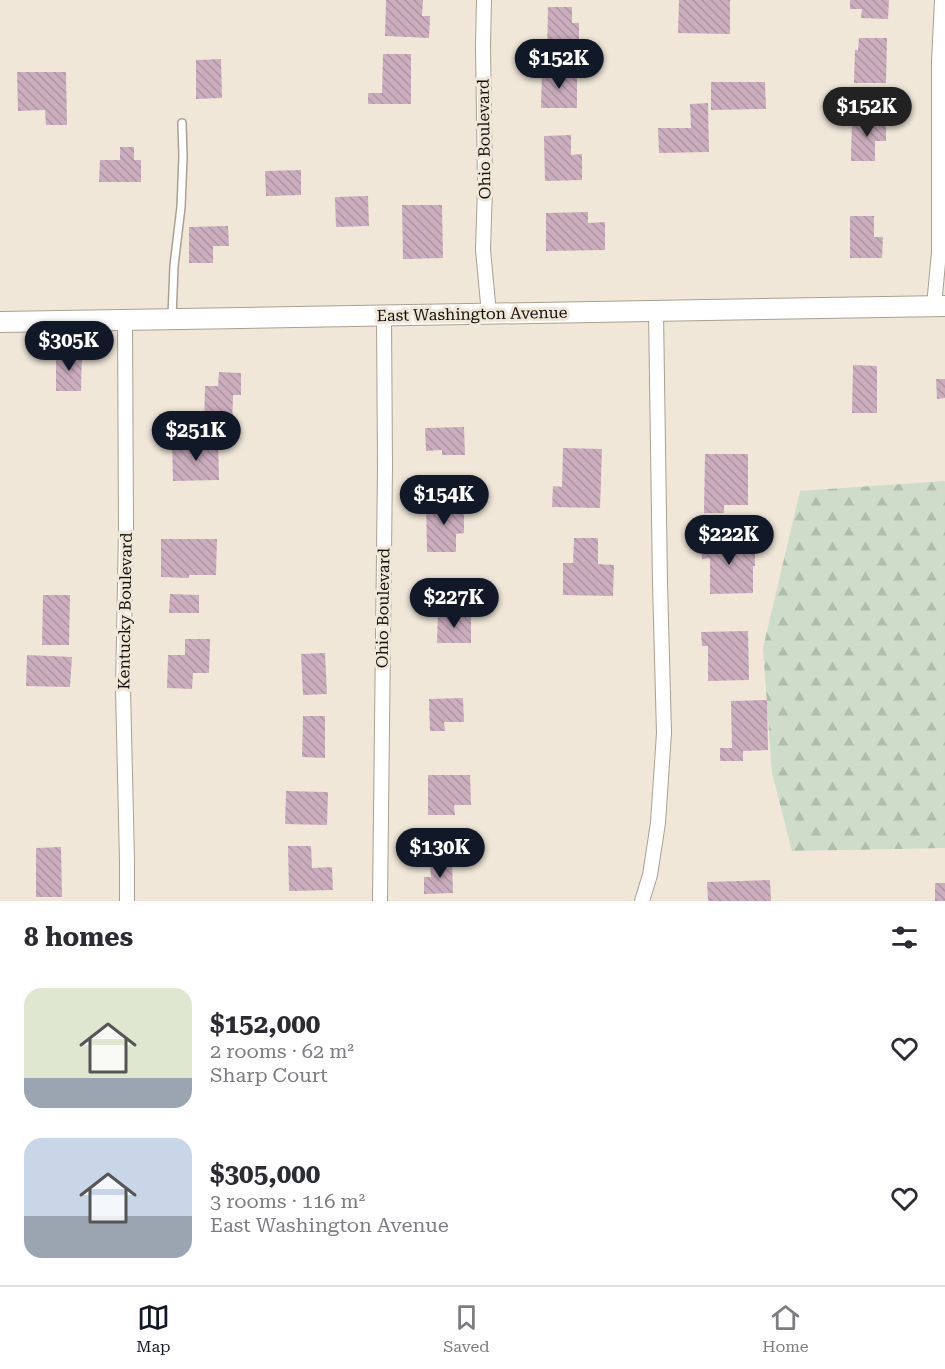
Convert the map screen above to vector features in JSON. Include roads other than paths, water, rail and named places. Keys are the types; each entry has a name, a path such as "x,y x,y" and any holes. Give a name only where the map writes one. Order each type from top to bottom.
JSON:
{"street":[{"name":"Ohio Boulevard","path":"484,0 483,250 489,314"},
{"path":"940,306 939,62 942,0"},
{"name":"East Washington Avenue","path":"0,322 940,306"},
{"path":"642,901 650,875 658,823 664,733 656,311"},
{"name":"Ohio Boulevard","path":"380,901 385,465 384,316"},
{"name":"Kentucky Boulevard","path":"124,320 126,529 123,689 127,901"}],"lane":[{"path":"172,319 174,266 181,207 182,123"}]}
